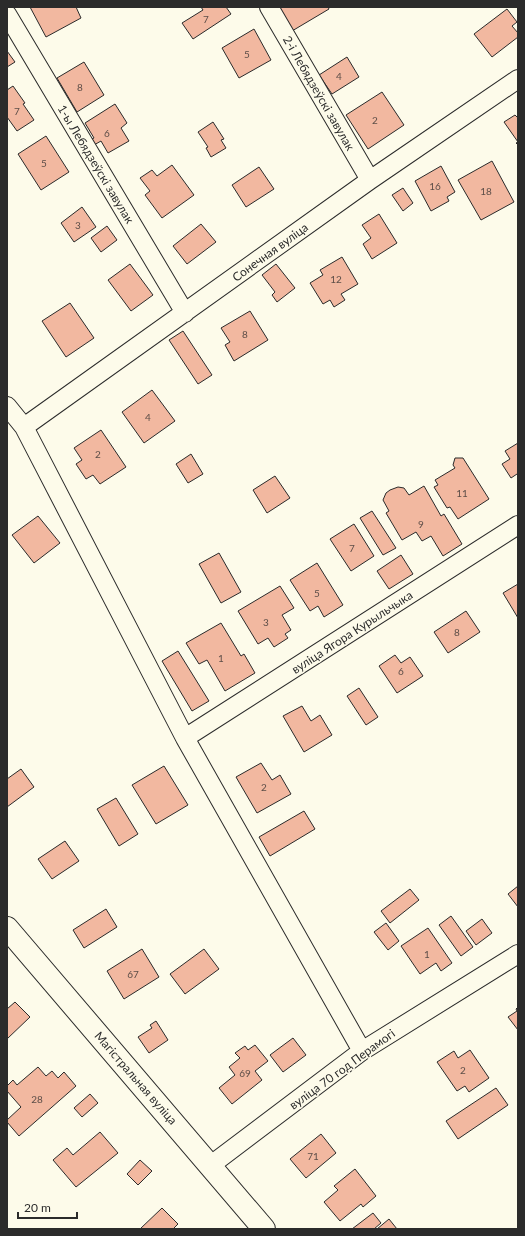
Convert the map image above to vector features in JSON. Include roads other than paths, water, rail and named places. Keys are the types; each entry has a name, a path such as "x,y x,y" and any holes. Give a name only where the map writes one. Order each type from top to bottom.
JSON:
{"main road":[{"name":"Магістральная вуліца","path":"7,928 211,1165 264,1229"}],"street":[{"name":"2-і Лебядзеўскі завулак","path":"269,7 370,180"},
{"name":"1-ы Лебядзеўскі завулак","path":"7,14 185,313"},
{"name":"Сонечная вуліца","path":"24,427 370,180 518,79"},
{"path":"7,406 24,427 185,738 362,1051"},
{"name":"вуліца Ягора Курыльчыка","path":"185,738 518,525"},
{"name":"вуліца 70 год Перамогі","path":"211,1165 362,1051 518,954"}]}
